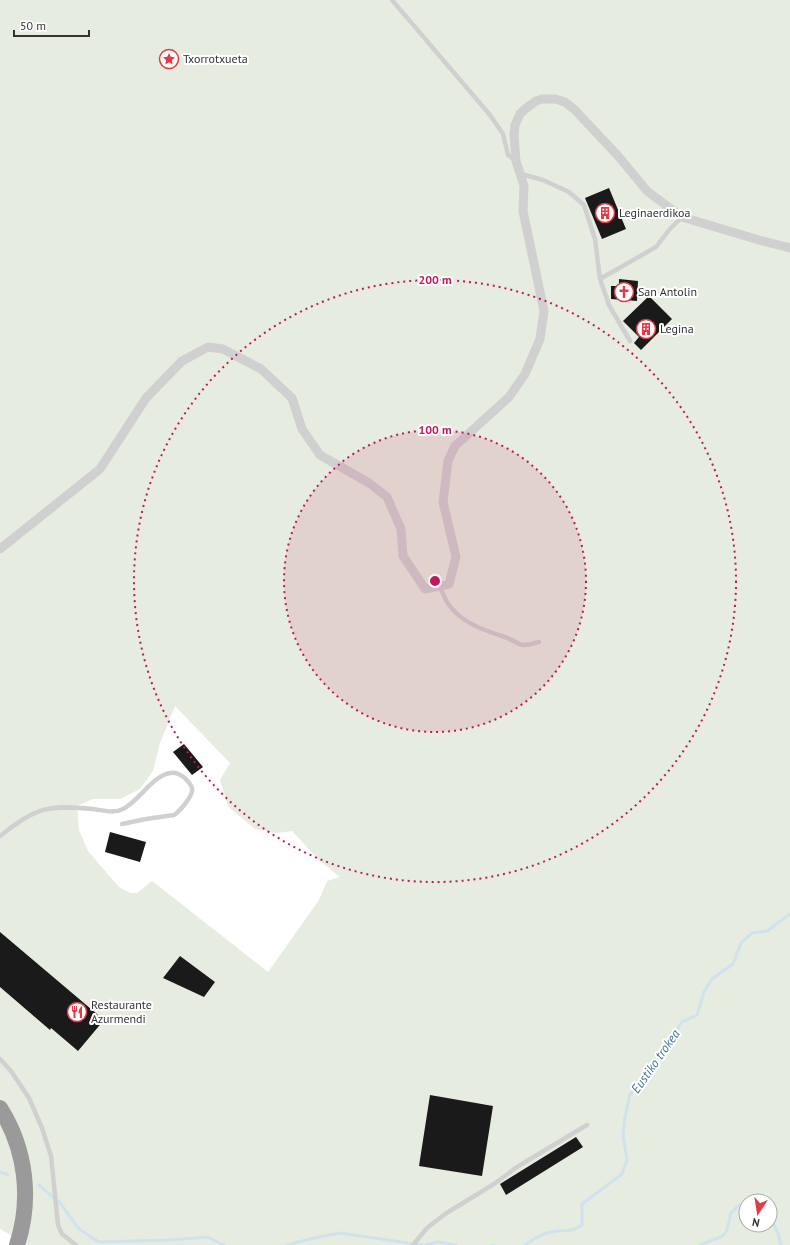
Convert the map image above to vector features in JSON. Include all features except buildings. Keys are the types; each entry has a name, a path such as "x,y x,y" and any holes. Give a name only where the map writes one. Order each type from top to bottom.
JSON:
{"highway":[{"path":"0,1108 5,1115 14,1136 23,1165 26,1189 24,1219 18,1245"},
{"path":"0,1117 14,1136"}],"street":[{"path":"0,550 100,468 146,398 182,361 208,347 223,349 261,369 292,398 302,429 320,454 369,483 387,497 401,529 403,556 425,589 449,584 456,557 443,502 448,462 455,446 509,397 525,374 540,339 544,311 524,211 524,186 516,161 514,135 515,125 520,114 530,104 536,101 548,98 562,100 569,104 619,157 647,191 682,217 790,248"}],"lane":[{"path":"392,0 490,115 503,134 508,155 516,161"},
{"path":"521,174 543,180 569,192 584,205 595,239 600,279 609,305 630,341"},
{"path":"600,279 656,247 669,230 682,217"},
{"path":"439,586 450,606 464,619 474,625 523,646 539,642"},
{"path":"0,836 32,814 50,808 69,806 112,812 123,809 158,779 167,774 176,773 181,775 191,786 191,796 174,815 146,818 122,824"},
{"path":"0,1059 11,1071 29,1098 42,1128 51,1156 56,1217 59,1228 67,1239 76,1245"},
{"path":"414,1244 427,1228 458,1205 587,1125"}],"shaded area":[{"path":"0,0 790,0 790,1245 28,1245 0,1229","holes":["175,706 230,763 220,780 228,806 255,829 277,833 292,831 320,861 340,877 327,881 319,900 268,972 152,881 137,893 130,893 119,887 88,851 79,830 77,806 93,799 120,799 140,789 153,771 160,743"]}],"waterway":[{"name":"Eustiko trokea","path":"525,1245 544,1234 570,1230 582,1225 582,1204 622,1174 627,1160 623,1135 630,1094 647,1077 682,1022 697,1015 704,992 712,979 733,964 741,943 752,933 767,931 790,914"},
{"path":"0,1172 8,1175"},
{"path":"39,1185 60,1203 79,1229 99,1242 170,1240 207,1237 224,1245"},
{"name":"Legina","path":"700,1245 723,1236 727,1230 731,1213 738,1206"},
{"path":"287,1245 340,1233 422,1245"},
{"name":"Legina","path":"778,1233 781,1245"},
{"path":"426,1245 438,1242 456,1245"}],"place":[{"name":"Txorrotxueta","path":"169,59"},
{"name":"Leginaerdikoa","path":"605,213"},
{"name":"San Antolin","path":"624,292"},
{"name":"Legina","path":"646,329"},
{"name":"Restaurante Azurmendi","path":"77,1012"}]}
